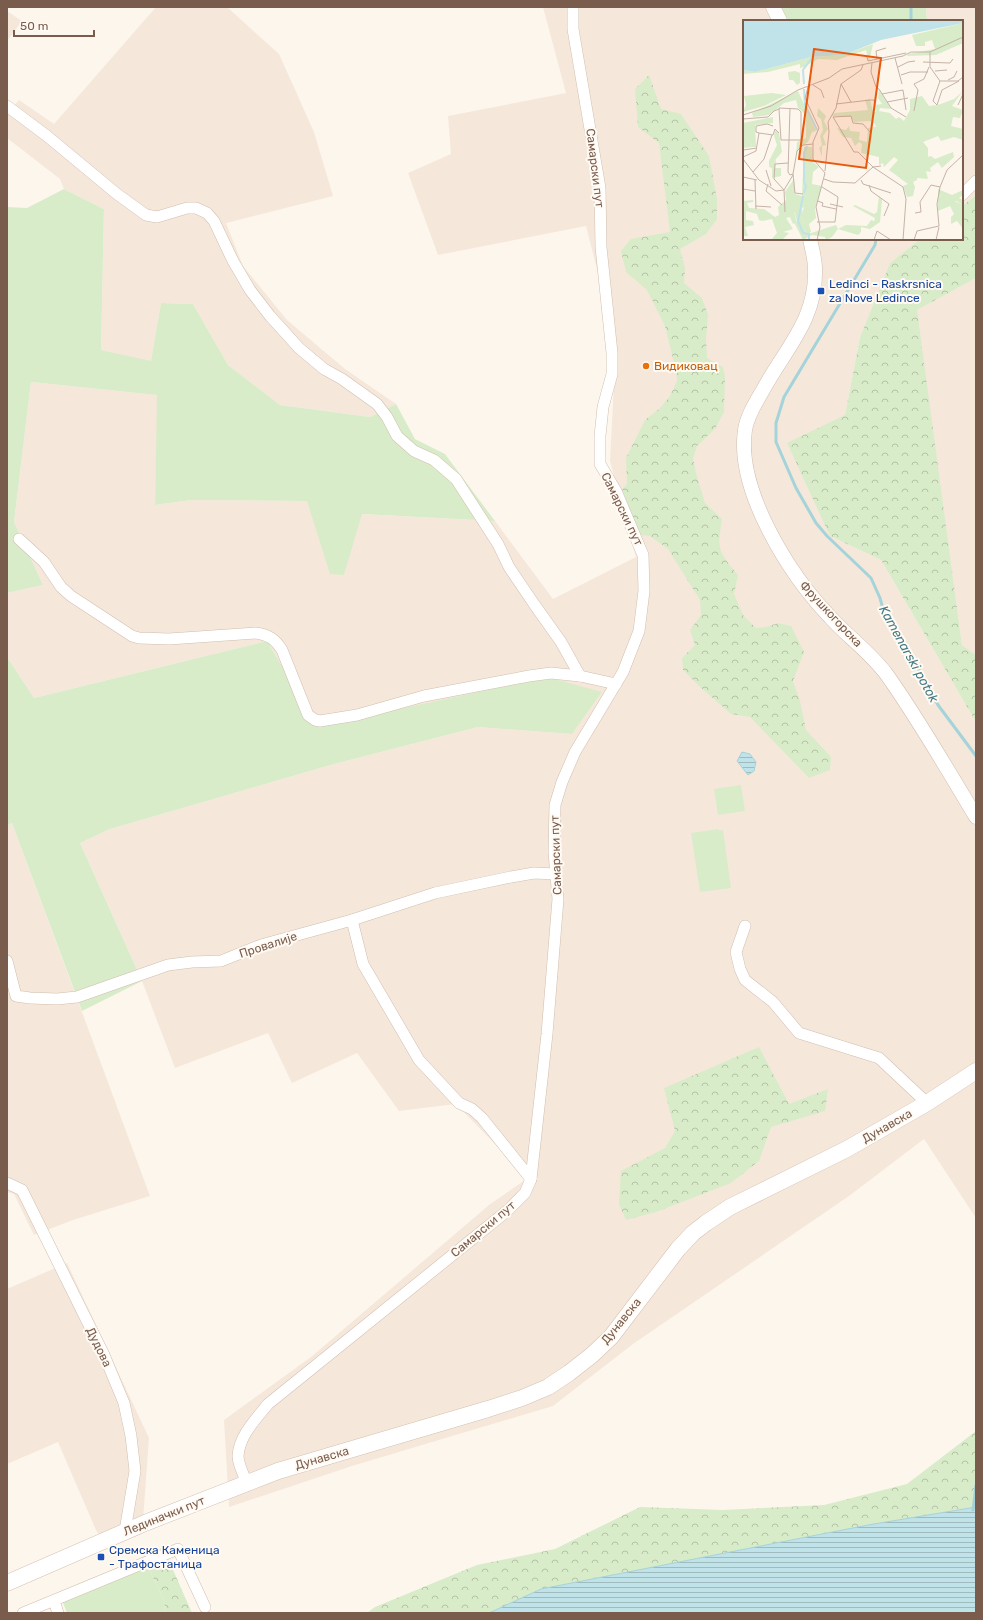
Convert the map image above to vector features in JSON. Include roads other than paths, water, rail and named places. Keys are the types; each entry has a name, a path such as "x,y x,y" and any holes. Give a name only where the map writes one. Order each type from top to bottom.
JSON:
{"main road":[{"name":"Дунавска","path":"278,1472 488,1409 522,1398 548,1387 586,1360 611,1336 678,1249 693,1233 706,1223 730,1207 847,1149 927,1103 976,1071"},
{"name":"Лединачки пут","path":"7,1583 126,1531 278,1472"}],"street":[{"name":"Самарски пут","path":"247,1483 238,1457 243,1438 268,1404 507,1211 525,1193 530,1179 547,1034 555,948 558,899 553,827 555,805 562,782 575,752 622,672 639,631 644,591 644,555 616,491 600,464 600,436 603,406 612,374 612,353 601,247 600,188 573,29 573,7"},
{"path":"773,7 780,20"},
{"path":"7,106 48,136 117,194 146,215 157,217 187,208 196,208 207,213 214,221 232,261 250,290 270,316 299,348 324,369 342,379 377,404 387,417 397,436 414,451 434,460 456,479 494,538 513,573 561,642 580,676"},
{"path":"963,194 976,181"},
{"name":"Фрушкогорска","path":"810,240 815,269 809,311 798,333 764,388 752,411 745,429 746,462 750,484 777,544 808,594 886,673 925,733 976,817"},
{"path":"19,539 44,562 61,587 71,596 132,636 139,638 169,639 256,633 271,636 282,650 308,715 315,720 320,721 357,715 424,696 551,673 580,676 616,684"},
{"name":"Провалије","path":"7,961 16,996 57,999 78,997 168,965 221,961 261,945 352,920 435,893 534,873 556,874"},
{"path":"352,920 363,964 419,1060 459,1103 472,1109 482,1118 530,1179"},
{"name":"Дунавска","path":"745,926 736,952 740,969 745,980 773,1002 799,1033 879,1058 927,1103"},
{"name":"Дудова","path":"7,1183 22,1190 104,1355 124,1403 131,1436 135,1471 126,1531"},
{"path":"23,1613 178,1549 205,1607"},
{"path":"54,1601 58,1613"}],"water":[{"path":"742,752 750,754 756,762 754,771 748,775 737,761"},
{"path":"976,1507 976,1613 489,1613 541,1589 868,1525"}],"waterway":[{"name":"Kamenarski potok","path":"911,7 911,20"},
{"name":"Kamenarski potok","path":"876,240 875,245 784,397 776,423 776,442 796,488 816,523 827,536 871,578 880,598 885,616 899,633 938,705 976,756"},
{"name":"Kamenarski potok","path":"973,1510 976,1486"}],"place":[{"name":"Ledinci - Raskrsnica za Nove Ledince","path":"821,291"},
{"name":"Видиковац","path":"646,366"},
{"name":"Сремска Каменица - Трафостаница","path":"101,1557"}]}
